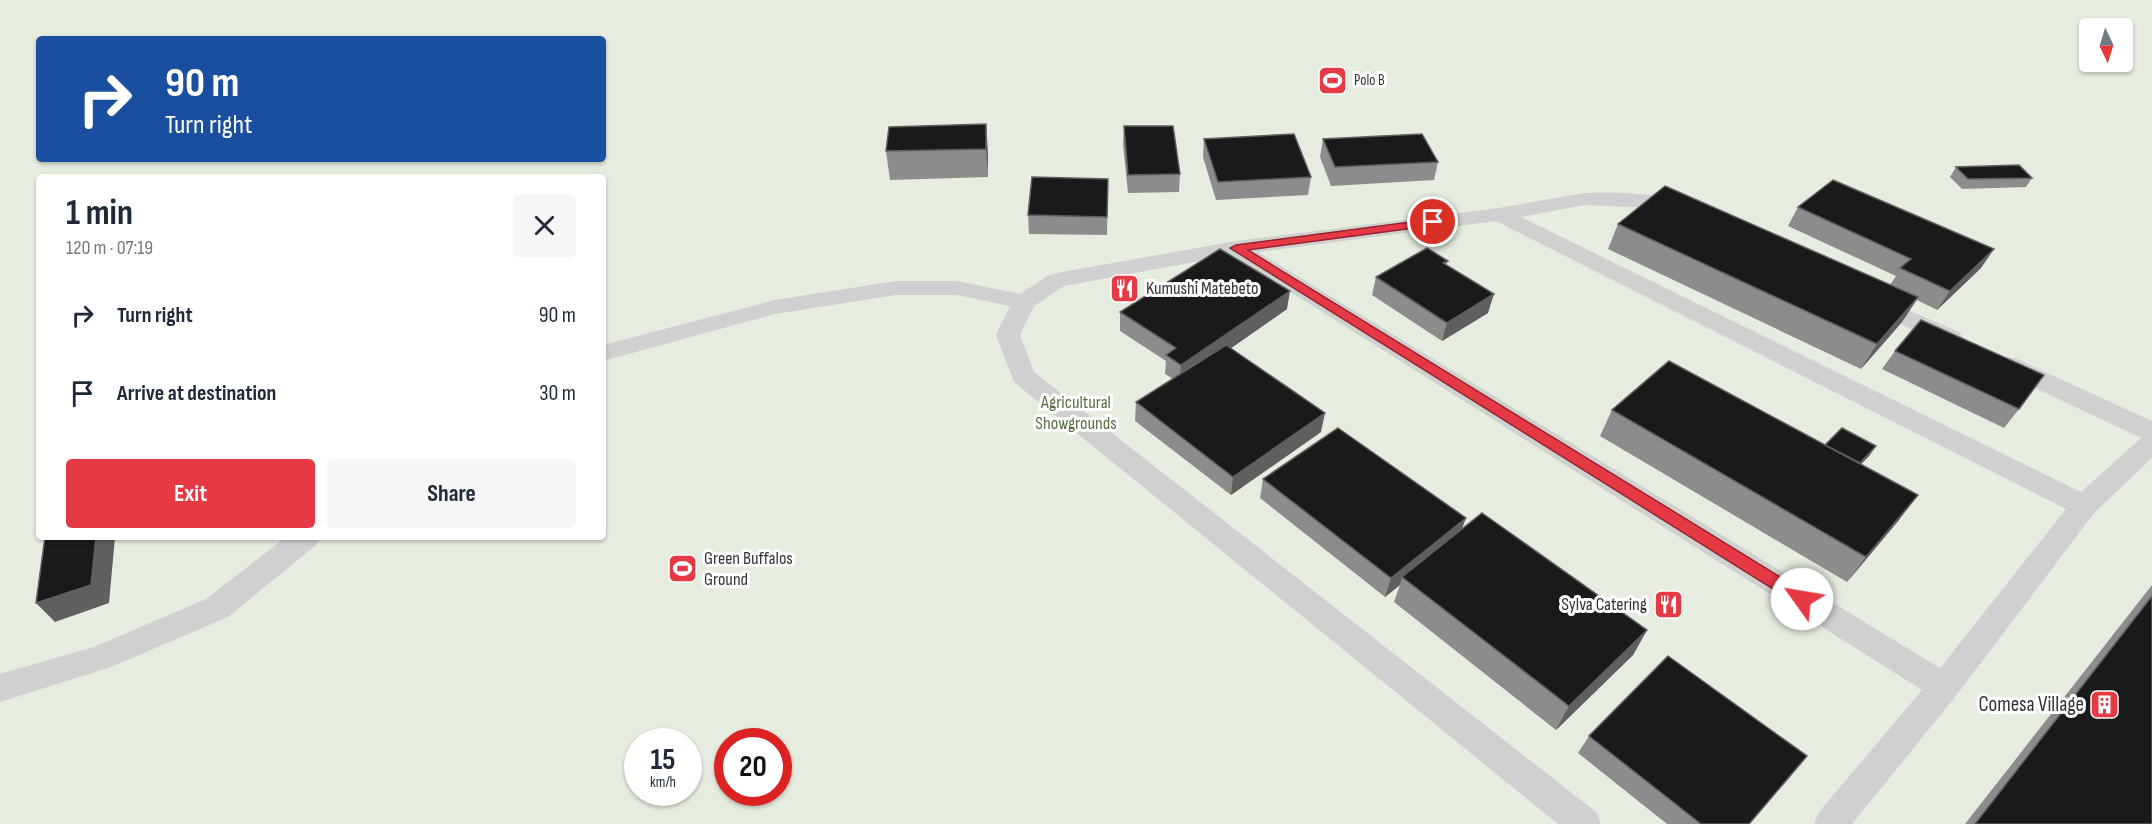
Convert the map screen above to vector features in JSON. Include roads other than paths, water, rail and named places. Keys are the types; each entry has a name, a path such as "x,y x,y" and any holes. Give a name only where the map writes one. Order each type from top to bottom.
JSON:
{"lane":[{"path":"1584,824 1023,376 1008,335 1024,302 1057,280 1236,248 1499,214 1584,200 1656,201 1695,219"},
{"path":"1499,214 2084,506"},
{"path":"1236,248 1944,687"},
{"path":"606,352 775,307 896,288 957,288 1024,302"},
{"path":"1854,293 2152,432"},
{"path":"1831,824 1944,687 2084,506 2152,443"},
{"path":"0,688 100,658 217,608 302,540"}],"place":[{"name":"Polo B","path":"1333,80"},
{"name":"Kumushi Matebeto","path":"1125,288"},
{"name":"Green Buffalos Ground","path":"683,568"},
{"name":"Sylva Catering","path":"1668,604"},
{"name":"Comesa Village","path":"2105,704"}],"park label":[{"name":"Agricultural Showgrounds","path":"1076,412"}]}
